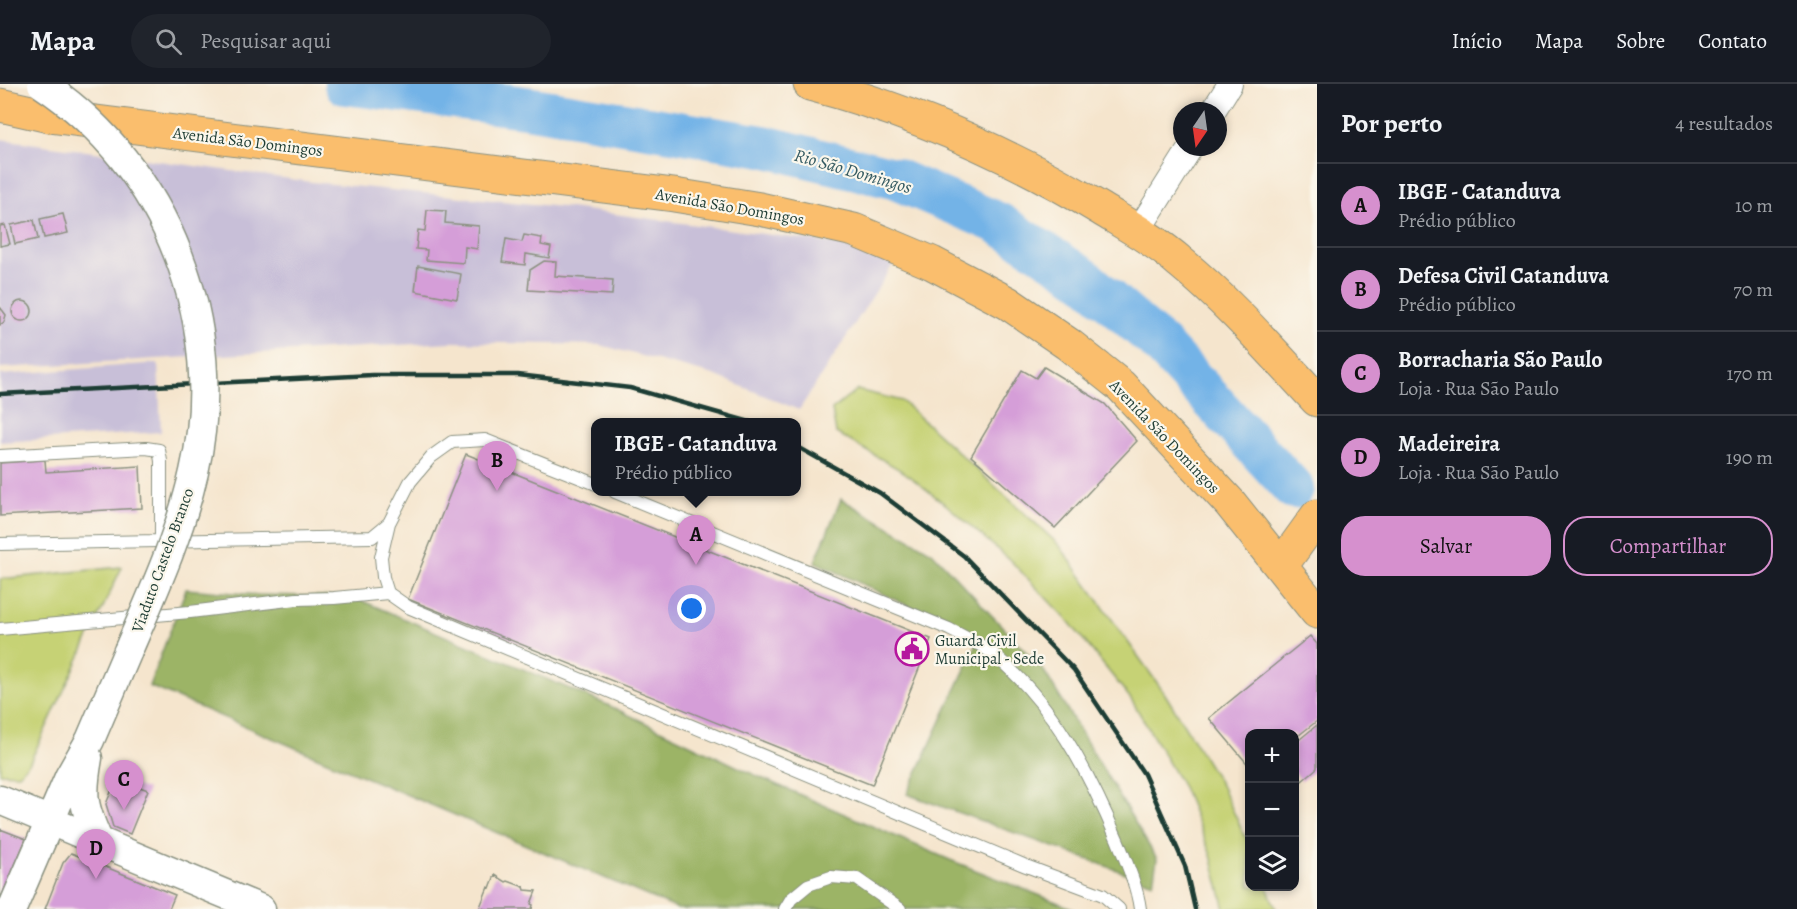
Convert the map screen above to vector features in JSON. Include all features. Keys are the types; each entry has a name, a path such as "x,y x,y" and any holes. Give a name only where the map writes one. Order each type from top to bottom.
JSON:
{"main road":[{"path":"828,86 928,122 1016,161 1138,231 1179,261 1231,310 1317,400"},
{"name":"Avenida São Domingos","path":"0,105 49,116 674,195 760,209 854,230 932,263 1008,303 1068,344 1121,387 1286,560 1317,612"},
{"path":"1286,560 1317,516"}],"street":[{"name":"Viaduto Castelo Branco","path":"12,909 69,777 90,740 161,573 194,471 202,425 204,381 200,337 189,281 177,250 158,213 139,180 105,137 75,108 42,84"},
{"path":"1219,102 1230,84"},
{"path":"1138,231 1185,156"},
{"path":"90,740 83,785 84,805 99,842"},
{"path":"4,801 30,797 69,777"},
{"path":"4,801 261,909"}],"lane":[{"path":"591,482 485,440 452,442 431,457 410,482 389,523 381,557 382,577 388,593 408,607 1026,866 1103,895 1119,909"},
{"path":"0,456 146,448 159,450 161,541"},
{"path":"625,496 949,628 992,653 1028,688 1071,744 1100,799 1124,855 1140,909"},
{"path":"0,544 372,537 389,523"},
{"path":"0,629 190,612 297,599 388,593"},
{"path":"785,909 791,899 808,885 831,877 857,879 900,909"}],"shaded area":[{"path":"0,139 312,182 562,207 847,245 894,263 799,410 714,375 600,345 451,342 0,368"},
{"path":"158,363 161,432 0,442 0,375"}],"green space":[{"path":"857,390 902,401 1059,545 1165,694 1221,785 1245,836 1245,891 1269,891 1276,909 1225,909 1211,855 1183,787 1131,699 1070,623 1011,561 904,472 836,433 832,410"},
{"path":"841,499 932,552 1044,671 1157,859 1153,883 907,794 979,639 815,562"},
{"path":"122,567 30,762 19,774 0,773 0,579"},
{"path":"186,589 258,595 353,597 610,706 757,776 950,860 1074,909 678,909 149,686"}],"building":[{"path":"427,210 446,211 445,223 479,226 477,249 465,247 464,263 426,260 427,250 416,249 418,230 425,231"},
{"path":"63,214 68,233 44,238 40,219"},
{"path":"34,220 38,239 15,244 11,225"},
{"path":"5,225 10,244 0,246 0,226"},
{"path":"524,235 542,238 541,245 551,247 549,258 526,254 525,265 502,262 506,239 522,242"},
{"path":"544,261 556,262 555,276 613,280 612,295 528,290 530,270"},
{"path":"418,266 461,274 457,299 415,291"},
{"path":"18,301 26,301 32,307 32,315 26,321 18,321 12,315 12,307"},
{"path":"0,307 6,315 4,322 0,325"},
{"path":"1044,367 1105,404 1137,441 1055,528 971,456 1022,370 1036,378"},
{"path":"466,454 931,639 872,785 408,599"},
{"path":"45,460 46,472 140,466 142,508 0,516 0,463"},
{"path":"1310,636 1317,644 1317,721 1299,735 1299,729 1245,729 1245,761 1209,718"},
{"path":"1317,725 1317,768 1302,781 1299,778 1299,740"},
{"path":"116,780 148,790 130,834 113,827 106,804"},
{"path":"0,829 26,839 0,900"},
{"path":"71,853 175,895 169,909 45,909 63,863"},
{"path":"495,875 506,882 524,887 525,890 536,891 531,904 532,909 485,909 480,907"}],"waterway":[{"name":"Rio São Domingos","path":"345,84 532,108 763,146 893,178 998,223 1085,279 1160,344 1293,488"}],"railway":[{"path":"0,394 372,375 518,375 630,388 736,418"},
{"path":"801,449 880,493 964,556 1074,670 1144,774 1185,866 1195,909"}],"place":[{"name":"Defesa Civil Catanduva","path":"497,491"},
{"name":"IBGE - Catanduva","path":"696,565"},
{"name":"Guarda Civil Municipal - Sede","path":"912,649"},
{"name":"Borracharia São Paulo","path":"124,810"},
{"name":"Madeireira","path":"96,879"}]}
